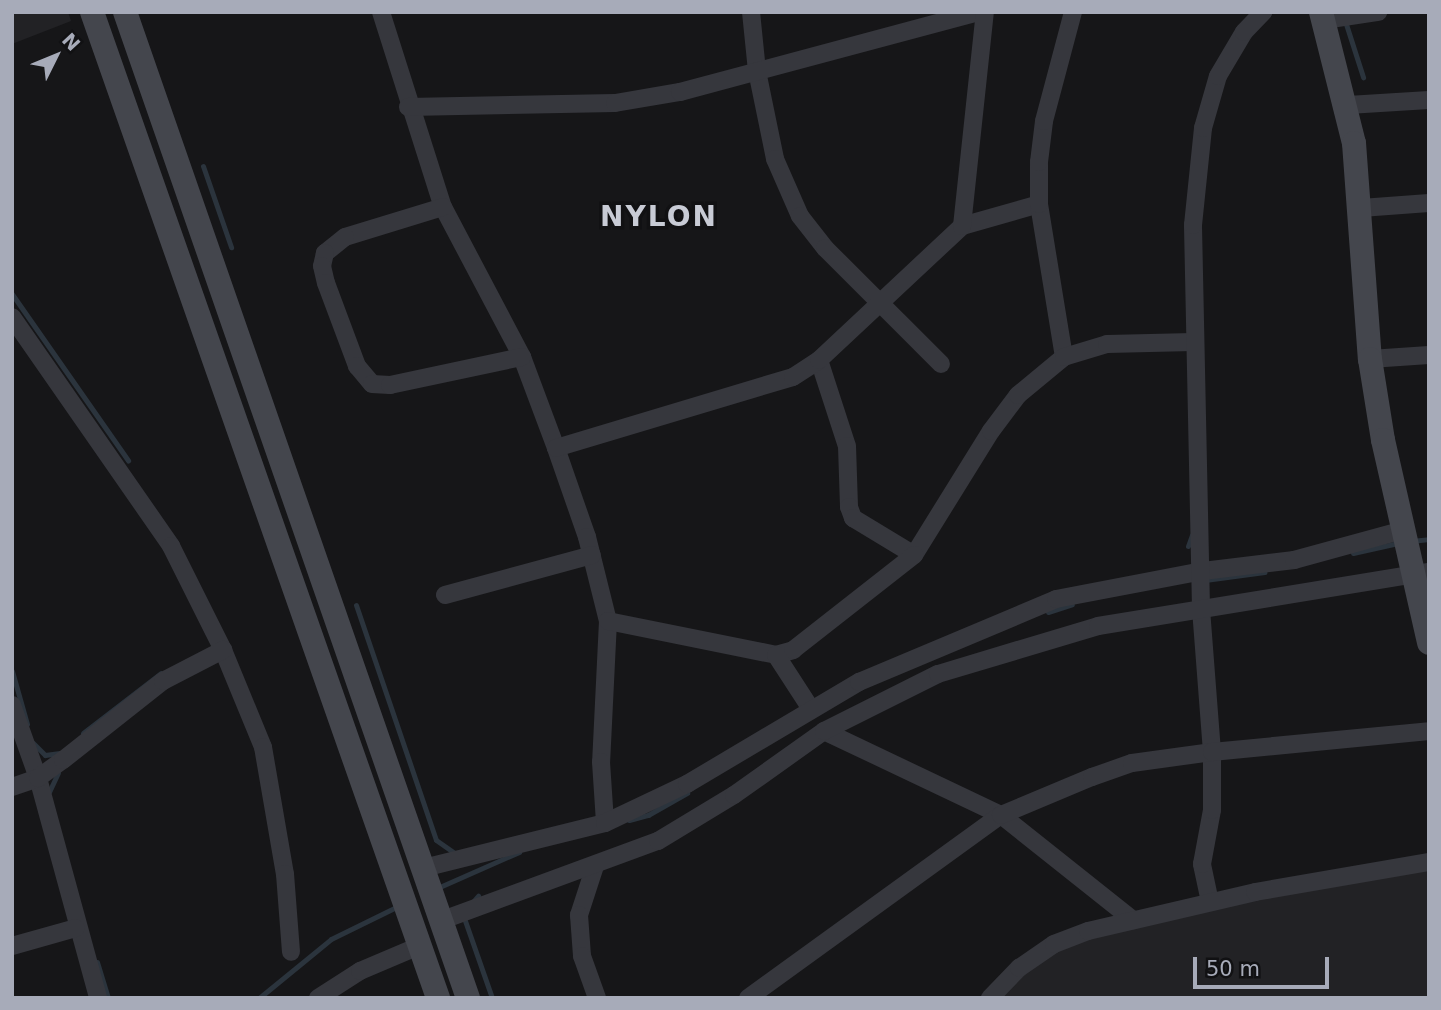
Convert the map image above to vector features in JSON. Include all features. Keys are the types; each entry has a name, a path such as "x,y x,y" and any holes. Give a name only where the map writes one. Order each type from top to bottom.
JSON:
{"main road":[{"path":"92,12 439,998"},
{"path":"125,12 468,998"},
{"path":"1323,16 1348,106 1361,208 1370,359 1406,539 1422,574 1429,643"}],"street":[{"path":"381,12 408,107 443,207 522,357 592,555 608,621 601,761 605,823"},
{"path":"751,12 757,71 775,159 800,216 941,364"},
{"path":"408,107 615,103 680,92 979,12"},
{"path":"961,226 985,12"},
{"path":"1064,357 1039,204 1044,121 1073,12"},
{"path":"1210,901 1202,864 1212,810 1212,752 1201,608 1203,579 1193,342 1194,225 1203,128 1219,76 1244,32 1263,12"},
{"path":"1323,16 1378,12"},
{"path":"1348,106 1429,100"},
{"path":"1361,208 1429,203"},
{"path":"556,448 764,389 820,360 882,304 961,226 1039,204"},
{"path":"443,207 345,237 325,253 322,266 326,283 358,366 372,384 390,385 522,357"},
{"path":"12,317 164,535 223,650 263,747 285,874 291,952"},
{"path":"608,621 776,655 793,650 914,555 1018,395 1064,357 1107,344 1193,342"},
{"path":"1370,359 1429,355"},
{"path":"820,360 847,446 849,507 853,518 862,527 914,555"},
{"path":"424,872 605,823 687,784 859,682 1056,599 1203,579 1406,539"},
{"path":"445,595 592,555"},
{"path":"439,917 595,866 698,819 824,731 891,695 999,653 1098,626 1422,574"},
{"path":"12,788 38,778 163,681 223,650"},
{"path":"776,655 811,709"},
{"path":"12,705 38,778 76,928 98,998"},
{"path":"824,731 1001,815 1133,920"},
{"path":"748,998 1001,815 1132,763 1212,752 1429,731"},
{"path":"990,998 1019,968 1054,944 1133,920 1210,901 1429,862"},
{"path":"595,866 579,915 582,956 597,998"},
{"path":"12,946 76,928"},
{"path":"318,998 416,936"}],"shaded area":[{"path":"12,12 68,12 71,21 12,44"},
{"path":"1429,869 1429,998 996,998 1035,961 1066,944 1204,908"}],"waterway":[{"path":"1346,24 1363,77"},
{"path":"203,166 231,247"},
{"path":"12,294 128,460"},
{"path":"1188,546 1192,535"},
{"path":"1411,541 1429,539"},
{"path":"1353,553 1398,543"},
{"path":"1205,580 1264,572"},
{"path":"1048,612 1072,604"},
{"path":"356,605 436,840 456,854"},
{"path":"12,671 27,724"},
{"path":"83,733 161,673"},
{"path":"33,743 45,755 60,753"},
{"path":"49,792 58,773"},
{"path":"629,820 648,815 687,793"},
{"path":"435,889 519,852"},
{"path":"471,904 478,896"},
{"path":"259,998 331,939 398,906"},
{"path":"463,915 492,998"},
{"path":"97,962 108,998"}],"district":[{"name":"NYLON","path":"659,217"}]}
